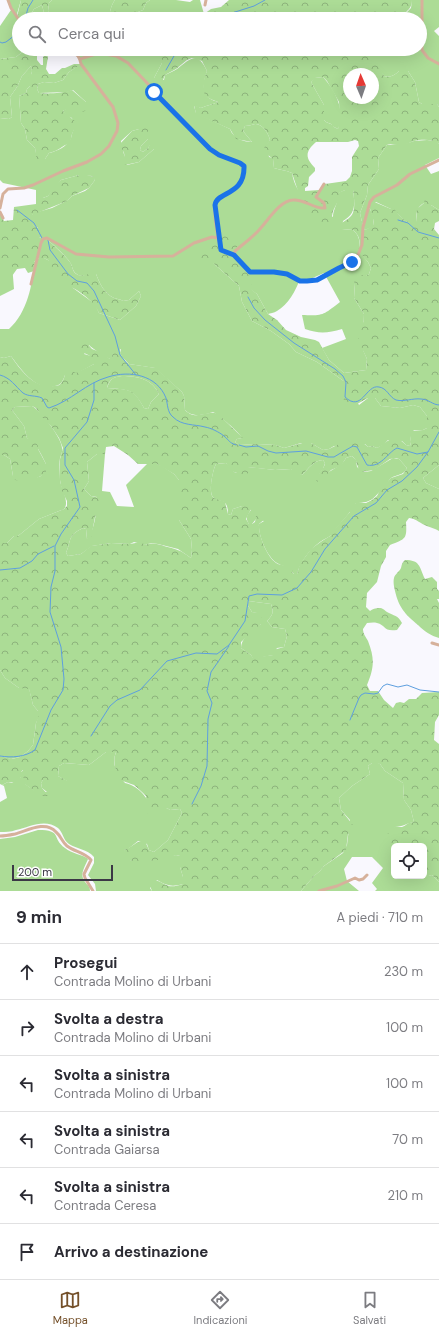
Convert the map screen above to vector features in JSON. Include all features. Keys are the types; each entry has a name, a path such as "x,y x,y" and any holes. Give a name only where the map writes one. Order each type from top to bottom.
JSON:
{"street":[{"path":"8,0 14,12"},
{"path":"205,6 206,0"},
{"path":"421,12 422,0"},
{"path":"0,208 3,194 8,189 24,188 33,185 87,162 101,154 109,146 117,131 118,123 113,107 82,64 78,56"},
{"path":"80,59 90,56"},
{"path":"116,56 128,63 210,149 219,155 244,166 244,174 234,190 218,198 215,201 215,205 218,238 221,250 234,255 250,272 274,272 287,274 300,281 307,281 317,280 352,262 358,255 362,245 363,227 370,202 374,197 397,185 410,174 439,160"},
{"path":"426,56 439,64"},
{"path":"234,255 235,251 258,230 273,212 290,200 298,200 318,209 325,208 324,203 316,197 324,184"},
{"path":"0,212 3,218"},
{"path":"31,284 41,242 43,239 47,238 76,254 109,258 173,256 194,243 212,237 218,238"},
{"path":"432,643 439,645"},
{"path":"0,836 15,834 40,826 52,829 57,832 61,840 68,847 86,854 91,860 84,874 93,891"},
{"path":"319,891 337,886 355,878 360,880 367,875"}],"green space":[{"path":"7,0 21,0 18,12 12,12 12,56 17,56 0,59 0,26 11,10"},
{"path":"21,0 52,0 49,3 49,12 44,12 42,5 34,9 32,12 18,12"},
{"path":"52,0 115,0 110,12 49,12 49,3"},
{"path":"115,0 150,0 146,3 143,10 138,12 110,12"},
{"path":"150,0 176,0 190,2 193,0 200,0 203,12 138,12 143,10 146,3"},
{"path":"229,0 412,0 412,4 406,12 207,12 211,9 221,7"},
{"path":"412,0 439,0 439,27 434,31 439,36 439,107 437,104 422,104 419,102 415,82 408,71 399,71 392,76 384,76 377,59 377,56 427,56 427,12 407,12 411,8"},
{"path":"42,5 44,12 32,12 34,9"},
{"path":"37,56 37,60 41,65 43,65 43,57 47,56 46,69 49,74 55,74 62,68 74,64 82,64 69,72 63,80 54,83 44,82 38,84 37,89 39,93 56,93 72,90 86,102 88,107 85,111 79,113 67,109 63,111 77,123 70,143 49,153 42,163 37,162 35,148 27,140 25,129 21,123 19,96 26,93 30,86 28,79 32,73 31,66 22,76 10,97 12,117 9,119 0,118 0,59"},
{"path":"77,56 162,56 162,63 154,78 164,80 165,75 193,58 200,60 207,71 204,81 206,95 210,99 218,102 201,108 194,106 196,113 230,129 233,135 245,141 252,142 243,131 245,126 258,124 263,127 270,140 267,145 269,157 273,158 274,168 292,173 297,189 302,195 333,217 338,199 338,193 345,190 353,190 354,208 350,215 343,221 342,229 353,230 357,235 359,251 371,268 369,274 355,283 354,298 364,314 363,350 367,359 366,370 344,373 329,360 322,348 346,339 342,329 315,332 305,329 302,315 323,314 340,302 324,273 308,280 300,279 294,292 285,305 276,312 268,314 257,294 213,263 239,286 242,302 252,321 271,331 289,344 296,352 317,362 345,382 359,405 368,398 375,398 381,406 400,408 413,405 420,407 427,416 427,428 423,430 414,430 410,435 410,446 406,445 402,441 388,440 377,448 372,446 368,447 365,444 334,446 323,450 311,443 301,443 284,448 276,445 239,445 235,442 237,439 242,438 224,420 213,412 198,415 188,413 185,410 184,396 182,392 155,368 129,364 122,357 120,353 121,349 113,353 112,359 110,359 89,345 84,354 91,356 94,359 94,364 76,374 65,375 60,384 49,387 41,385 30,379 11,356 4,358 0,357 0,329 9,329 25,307 32,280 34,262 39,258 44,258 50,261 73,288 95,304 99,313 120,320 136,306 141,296 139,291 129,300 123,301 114,298 105,291 96,274 85,276 78,275 74,272 67,258 45,238 39,237 38,228 31,224 32,215 34,213 52,208 89,188 95,180 92,176 79,175 61,180 48,196 43,198 36,198 36,190 3,183 0,180 0,118 9,119 12,117 10,97 22,76 31,66 32,71 30,86 26,93 19,96 21,123 25,129 27,140 35,148 36,153 45,159 49,153 64,146 71,138 74,129 72,118 67,116 63,111 67,108 71,109 86,102 73,90 67,92 39,93 37,89 38,84 44,82 54,83 63,80 69,72 81,64","holes":["139,129 148,129 148,139 141,146 140,150 143,152 150,145 154,149 139,162 127,165 121,141 132,131"]},
{"path":"162,56 378,56 379,65 384,76 392,76 399,71 408,71 415,82 419,102 422,104 437,104 439,107 439,144 431,140 424,140 414,141 403,145 387,145 378,158 379,169 368,185 367,195 360,213 365,230 374,225 369,205 369,202 372,201 394,209 406,221 412,223 416,222 417,209 424,203 425,197 428,197 431,200 431,205 439,210 439,221 435,223 434,229 439,235 439,465 423,478 426,483 439,489 439,531 415,519 409,518 406,522 406,535 404,538 390,545 386,551 386,557 381,566 377,582 367,593 366,607 370,611 380,608 397,617 402,623 397,630 389,630 380,624 374,623 367,623 363,629 373,658 371,673 367,685 370,691 378,691 384,700 393,708 396,703 404,703 409,699 416,699 422,693 439,692 439,715 435,722 434,740 439,744 439,882 432,875 427,876 427,843 391,843 391,850 388,847 387,837 389,831 395,827 402,827 414,822 411,810 404,800 403,783 385,771 380,764 372,763 368,766 370,774 352,786 339,798 341,810 353,825 352,831 348,834 346,850 324,866 301,891 152,891 149,883 152,879 170,886 183,884 180,856 176,855 151,861 131,861 125,860 124,850 138,842 145,841 149,850 154,852 168,840 182,813 180,809 170,810 167,808 165,810 150,814 147,813 146,796 134,785 119,778 114,763 116,752 106,752 89,765 64,763 59,766 58,776 68,781 67,785 53,785 43,780 41,783 42,788 49,796 38,794 24,784 23,770 17,783 8,782 2,785 0,784 0,756 12,759 20,757 28,751 33,745 38,711 33,705 29,689 19,688 5,678 0,670 0,543 7,543 14,536 18,536 39,519 64,509 67,506 67,501 62,491 60,480 60,459 63,448 59,438 51,426 36,408 32,406 15,407 12,410 24,426 27,438 35,441 38,446 38,449 46,464 46,472 31,480 15,480 10,459 4,455 0,455 0,357 4,358 11,356 19,367 34,382 41,385 57,386 62,382 67,370 71,370 76,373 94,364 90,356 78,351 76,345 77,341 81,339 85,341 92,349 100,352 110,359 112,358 113,343 115,340 118,340 120,344 120,353 125,361 129,364 156,368 182,392 184,396 185,410 194,415 209,413 218,414 243,438 237,439 235,442 239,445 276,445 284,448 306,442 311,443 323,450 329,449 341,443 361,441 368,447 372,446 377,448 389,440 398,438 406,445 410,446 410,431 423,430 427,428 427,416 420,407 413,405 400,408 381,406 375,398 368,398 353,406 347,404 342,393 345,382 317,362 296,352 289,344 271,331 252,321 242,302 239,286 213,263 206,270 196,261 222,233 238,235 240,239 234,254 252,271 251,289 257,294 268,314 277,320 286,330 301,337 319,342 329,360 344,373 366,370 367,359 358,340 358,326 364,322 364,314 354,298 355,283 348,277 357,273 365,276 369,274 371,268 368,262 358,251 360,242 357,235 353,230 342,229 340,225 353,214 353,190 345,190 339,193 339,199 333,211 331,221 327,223 310,219 304,209 302,198 292,173 274,168 273,159 263,151 270,140 263,127 258,124 245,126 243,131 252,142 236,139 230,129 196,114 194,105 201,108 218,102 209,98 204,93 204,84 207,71 202,61 192,58 187,60 176,69 165,75 161,85 154,86 150,83 150,79 154,78 162,63","holes":["323,77 327,81 339,102 340,118 338,129 324,120 324,105 311,82 315,78","355,140 358,141 359,146 352,157 352,171 350,177 346,181 325,184 319,190 305,191 305,188 308,186 309,177 315,171 315,168 309,161 308,157 308,151 310,148 316,142 348,142","128,376 144,379 156,389 159,394 151,402 148,409 144,408 137,396 130,391 107,388 112,379","114,446 138,464 157,464 174,474 179,480 179,520 191,539 191,558 176,549 155,544 145,545 141,542 130,544 111,543 91,546 81,554 68,556 66,553 74,533 83,528 86,529 87,539 91,538 95,517 101,505 100,498 91,496 84,489 89,481 87,462 97,454 105,454 106,447","352,456 361,472 374,470 390,459 396,458 399,459 407,468 403,474 391,478 372,500 366,503 356,503 350,506 350,512 330,536 311,549 300,564 297,574 294,574 292,572 293,569 288,566 274,562 264,547 259,524 266,518 265,515 262,514 256,516 255,522 249,524 246,519 252,507 242,506 233,509 231,515 228,514 225,502 216,499 212,495 212,481 216,464 226,463 231,471 237,473 240,478 243,478 248,473 248,467 275,470 291,469 295,474 302,475 314,463 323,460 325,463 316,480 321,482 331,470 341,466 346,458","249,601 271,604 272,613 271,617 267,621 272,627 285,629 287,636 284,647 273,650 273,655 253,658 241,648 241,642 261,624 262,620 260,613 252,612 247,604"]},
{"path":"323,77 332,88 338,101 341,115 338,129 324,120 324,105 311,82 314,78"},
{"path":"142,126 146,126 148,129 148,139 141,146 140,150 143,152 150,144 154,146 154,149 139,162 125,165 123,160 124,153 119,145 132,131 139,129"},
{"path":"427,140 436,141 439,144 439,158 425,165 431,174 439,171 439,210 424,203 419,207 416,214 416,223 409,223 394,210 376,202 369,207 373,216 374,226 365,230 360,213 367,195 368,185 379,169 378,158 387,145"},
{"path":"79,175 94,177 95,180 89,188 72,196 67,201 32,215 34,220 32,224 40,230 39,237 45,238 50,242 70,262 76,274 96,274 103,288 114,298 123,301 129,300 139,291 141,296 136,306 120,320 99,313 94,305 85,296 73,288 57,281 54,276 52,266 48,260 39,258 34,262 34,271 28,273 25,268 17,269 12,276 12,264 0,264 0,213 4,221 13,220 14,207 36,204 36,198 48,196 55,185 61,180"},
{"path":"0,264 12,264 14,289 0,296"},
{"path":"122,376 144,379 153,385 159,394 151,402 148,409 144,408 137,397 130,391 107,388 112,379"},
{"path":"32,406 50,425 61,443 60,480 66,499 66,506 64,509 39,519 18,536 14,536 7,543 0,543 0,455 4,455 10,459 13,476 35,478 41,476 46,464 36,446 27,438 24,426 12,410 15,407"},
{"path":"97,454 105,454 102,491 110,492 117,506 134,507 126,485 147,464 157,464 174,474 179,480 179,520 191,539 191,558 178,549 158,544 151,543 145,545 134,542 130,544 111,543 92,546 81,554 68,556 66,553 74,533 83,528 86,529 87,539 94,525 97,497 91,496 84,489 89,481 87,462"},
{"path":"352,456 356,460 357,467 364,472 371,471 393,458 399,459 407,468 402,474 391,478 373,499 362,503 356,503 331,535 321,541 309,552 300,565 297,574 294,574 287,567 277,563 270,556 262,540 259,529 259,524 264,521 256,519 252,524 249,524 247,517 251,510 242,506 233,509 231,515 228,514 227,505 213,497 212,494 212,480 216,464 226,463 234,472 237,473 248,467 275,470 291,469 302,475 314,463 323,460 325,463 319,474 325,476 341,464 346,458"},
{"path":"439,465 439,489 426,483 423,478"},
{"path":"405,560 414,561 420,567 425,579 432,577 437,582 437,589 439,591 439,599 437,599 439,603 439,638 430,635 420,627 406,614 398,602 394,588 394,580 395,575"},
{"path":"249,601 271,604 272,613 271,617 267,621 272,627 285,629 287,636 284,647 277,648 273,655 253,659 251,655 241,648 245,637 261,624 257,613 252,612 247,604"},
{"path":"0,670 5,678 19,688 29,688 33,705 38,711 39,717 36,723 33,745 20,757 11,759 0,756"},
{"path":"106,752 116,752 114,761 120,776 125,783 135,787 143,794 154,812 167,808 170,810 180,809 182,813 168,840 154,852 149,850 147,844 138,841 128,849 124,850 131,861 148,861 176,855 180,856 183,884 170,885 164,884 157,880 150,888 152,891 96,891 95,884 88,875 94,863 94,857 88,852 69,844 58,828 53,825 42,823 12,831 0,832 0,802 7,798 4,786 2,785 8,782 12,783 21,777 21,772 24,770 25,784 35,791 47,792 42,788 41,783 43,780 67,781 58,776 59,766 64,763 89,765"},
{"path":"375,762 380,764 385,771 403,783 404,800 411,810 414,822 395,827 390,850 391,879 427,879 427,876 432,875 439,882 439,891 375,891 377,889 372,883 383,868 372,857 352,857 344,869 347,881 359,891 301,891 324,866 343,853 347,845 350,820 341,810 339,798 352,786 370,774 368,766"},
{"path":"38,830 51,831 56,835 58,841 65,848 88,859 83,870 83,879 90,891 0,891 0,839 15,837"}],"waterway":[{"path":"27,12 33,0"},
{"path":"235,12 254,6 265,0"},
{"path":"0,42 6,42 12,37"},
{"path":"166,70 174,56"},
{"path":"17,210 34,223 42,238"},
{"path":"398,220 408,223 418,232 439,238"},
{"path":"48,240 50,250 68,274 77,281 87,283 94,291 115,336 120,355 136,375"},
{"path":"248,297 254,308 265,320 294,343 335,369 343,376 346,382 345,397 351,401 356,402 375,387 379,387 384,389 396,400 402,401 424,399 439,405"},
{"path":"0,375 10,380 23,393 42,398 49,408 57,405 93,383 108,377 125,374 142,376 149,379 162,390 170,413 177,420 212,429 236,445"},
{"path":"0,756 18,756 35,750 51,710 63,690 64,679 61,647 50,612 51,587 55,571 55,546 61,534 80,507 74,480 65,465 65,448 87,422 94,400 94,383"},
{"path":"239,445 246,447 258,446 276,453 306,451 328,457 334,457 353,446 357,447 367,465 372,465 380,462 397,448 417,454 428,452 439,432"},
{"path":"91,736 110,706 117,700 140,690 167,661 196,653 217,654 229,645 245,621 249,596 257,594 282,595 297,588 311,572 325,549 354,516 376,503 387,490 402,481 417,467 428,452"},
{"path":"0,570 20,568 32,561 38,554 54,546"},
{"path":"192,804 201,786 207,766 208,719 212,703 207,691 211,672 229,646"},
{"path":"350,720 361,695 365,693 378,693 383,686 387,684 398,687 407,685 420,690 439,692"}],"route":[{"path":"154,92 210,149 219,155 244,166 244,174 239,184 229,194 218,198 215,201 218,238 221,250 234,255 250,272 274,272 287,274 300,281 317,280 352,262"}]}
